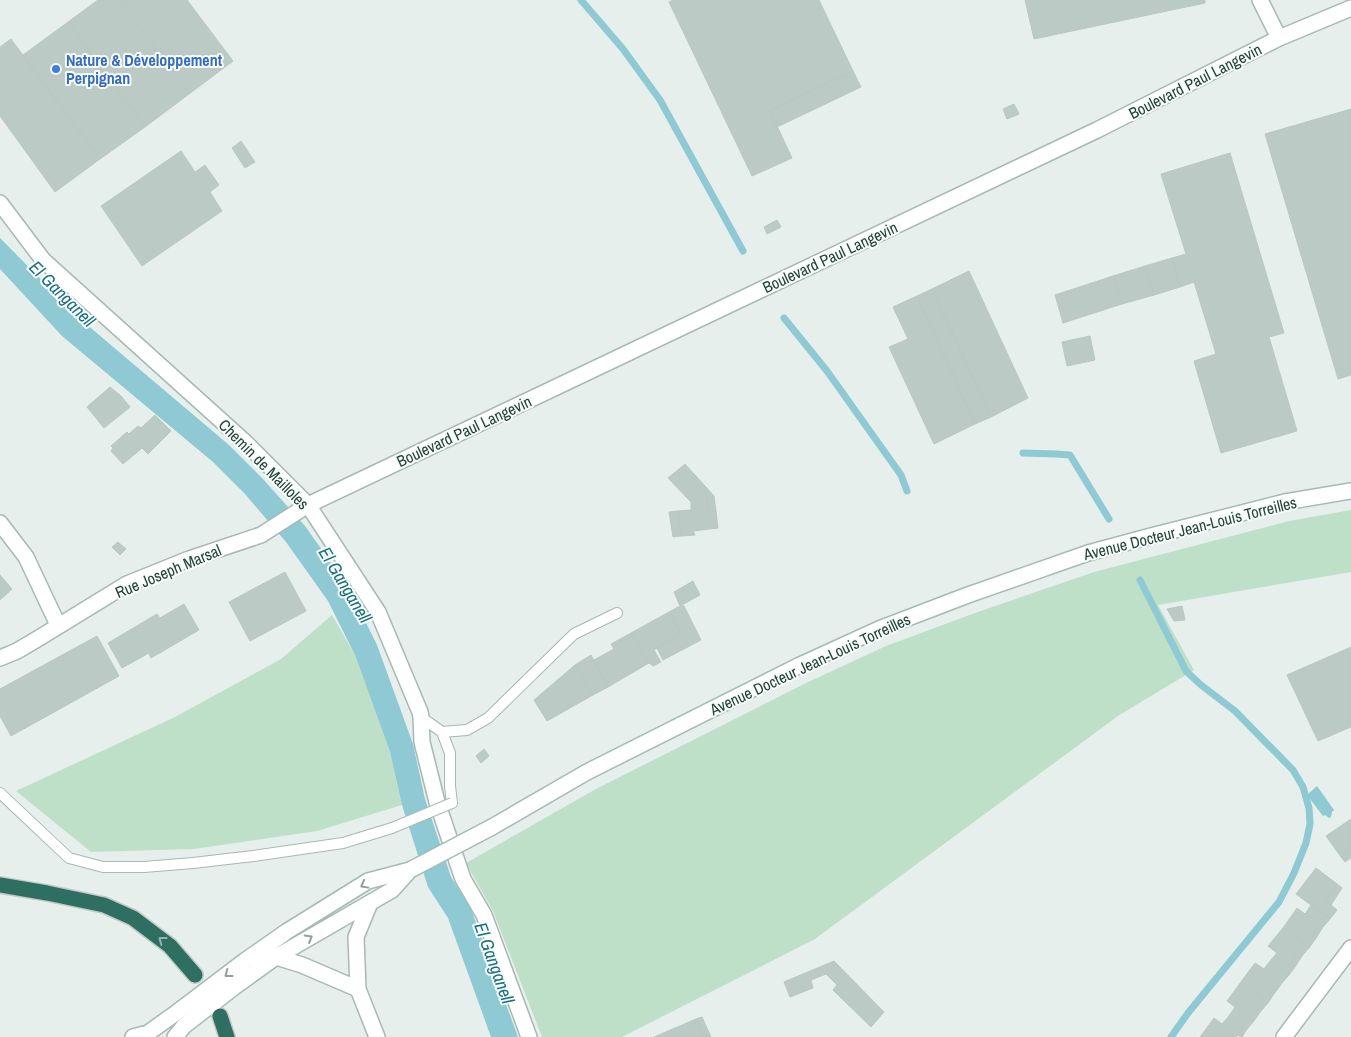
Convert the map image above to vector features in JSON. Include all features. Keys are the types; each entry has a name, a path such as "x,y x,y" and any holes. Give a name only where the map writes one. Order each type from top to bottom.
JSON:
{"highway":[{"path":"0,885 47,892 104,905 133,918 170,946 195,975"},
{"path":"220,1016 227,1037"}],"street":[{"path":"1260,0 1279,38"},
{"name":"Boulevard Paul Langevin","path":"261,535 304,508 1097,130 1279,38 1351,8"},
{"name":"Chemin de Mailloles","path":"0,204 43,260 246,443 304,508 378,612 421,717 422,742 434,794 462,879 484,914 529,1037"},
{"name":"Avenue Docteur Jean-Louis Torreilles","path":"178,1025 246,960 286,932 368,881 410,870 492,827 586,772 798,666 879,628 1088,554 1285,502 1351,491"},
{"path":"0,522 26,557 58,625"},
{"name":"Rue Joseph Marsal","path":"0,658 16,651 127,584 188,559 261,535"},
{"name":"Avenue Docteur Jean-Louis Torreilles","path":"178,1025 276,957 392,890 410,870"},
{"path":"370,904 356,937 358,989 377,1037"},
{"path":"1284,1037 1351,948"},
{"path":"276,957 302,965 358,989"},
{"path":"133,1037 178,1025"}],"lane":[{"path":"442,732 467,730 488,718 574,634 617,613"},
{"path":"0,793 69,858 103,867 144,867 193,863 343,844 392,828 452,803 450,753 442,732 421,717"}],"green space":[{"path":"1351,510 1351,572 1158,605 1194,670 1118,716 815,939 622,1037 542,1037 493,911 466,863 596,789 806,683 886,646 1094,572 1289,521"},
{"path":"332,615 355,655 390,752 402,805 317,831 194,849 91,852 16,791 175,717 281,659"}],"water":[{"name":"El Ganganell","path":"0,238 79,318 229,445 262,478 305,526 349,588 377,645 413,744 425,799 451,877 471,909 518,1037 491,1037 448,918 428,887 402,805 390,752 355,655 328,601 286,542 245,494 213,462 62,336 0,269"},
{"path":"1317,786 1334,810 1329,818 1325,815 1323,816 1307,795"}],"building":[{"path":"98,0 119,0 189,94 145,127 68,22"},
{"path":"119,0 187,0 233,61 189,94"},
{"path":"673,0 819,0 853,71 770,111 792,158 752,176 669,2"},
{"path":"1025,0 1205,0 1205,3 1034,39"},
{"path":"68,22 145,127 100,159 23,55"},
{"path":"11,39 100,159 55,192 0,116 0,47"},
{"path":"853,71 861,87 777,127 770,111"},
{"path":"1014,104 1019,114 1007,119 1003,109"},
{"path":"1351,109 1351,375 1338,379 1265,134"},
{"path":"241,141 255,162 245,168 232,148"},
{"path":"181,151 195,172 205,165 219,185 210,192 222,211 142,266 101,206"},
{"path":"1230,153 1284,333 1269,337 1297,431 1221,453 1194,361 1216,354 1194,282 1180,287 1172,258 1186,254 1161,174"},
{"path":"777,220 781,227 767,234 764,227"},
{"path":"1172,258 1180,287 1154,295 1145,266"},
{"path":"1145,266 1154,295 1122,304 1113,276"},
{"path":"969,271 1028,398 991,417 932,289"},
{"path":"1113,276 1122,304 1063,323 1055,295"},
{"path":"932,289 991,417 975,424 917,296"},
{"path":"917,296 975,424 934,444 889,347 908,339 893,307"},
{"path":"1090,336 1095,360 1067,366 1062,342"},
{"path":"110,387 130,407 104,428 87,407"},
{"path":"155,415 171,431 148,454 142,448 123,464 111,451 113,448 111,446 127,432 129,434 138,426 141,428"},
{"path":"685,464 705,486 709,512 716,511 718,528 693,531 695,535 681,536 678,511 691,510 691,502 668,478"},
{"path":"705,486 714,496 716,511 709,512"},
{"path":"678,511 681,536 673,537 669,512"},
{"path":"118,542 126,549 120,555 112,547"},
{"path":"285,572 306,611 250,641 229,602"},
{"path":"0,575 12,589 0,600"},
{"path":"693,581 700,595 680,606 674,592"},
{"path":"184,604 199,630 151,658 149,653 122,668 108,643 157,614 160,618"},
{"path":"684,606 701,640 663,660 657,648 681,633 669,612"},
{"path":"1182,606 1185,620 1174,621 1167,609"},
{"path":"669,612 681,633 654,650 661,662 653,666 649,663 631,633"},
{"path":"631,633 649,663 608,687 594,660 614,649 611,644"},
{"path":"97,636 119,676 11,736 0,716 0,689"},
{"path":"1351,647 1351,727 1318,741 1287,675"},
{"path":"591,655 608,687 593,695 575,665"},
{"path":"575,665 593,695 547,721 534,700"},
{"path":"484,749 489,756 481,763 476,756"},
{"path":"1351,819 1351,851 1341,857 1326,836"},
{"path":"1351,851 1351,858 1345,862 1341,857"},
{"path":"1316,868 1337,884 1325,900 1337,910 1330,919 1296,894"},
{"path":"1337,884 1342,888 1331,905 1325,900"},
{"path":"1311,905 1330,919 1323,927 1320,924 1312,935 1316,938 1309,948 1283,928 1297,908 1305,914"},
{"path":"1320,924 1323,927 1316,938 1312,935"},
{"path":"1283,928 1309,948 1302,956 1298,952 1291,963 1295,967 1289,975 1270,961 1277,953 1268,946"},
{"path":"1298,952 1302,956 1295,967 1291,963"},
{"path":"834,961 884,1012 871,1027 833,990 837,985 826,974 811,980 813,988 790,997 784,982"},
{"path":"1270,961 1289,975 1282,983 1278,980 1270,991 1274,994 1268,1003 1241,982 1255,963 1264,969"},
{"path":"1278,980 1282,983 1274,994 1270,991"},
{"path":"1241,982 1268,1003 1261,1011 1257,1007 1249,1018 1254,1021 1247,1029 1229,1016 1235,1007 1227,1001"},
{"path":"1257,1007 1261,1011 1254,1021 1249,1018"},
{"path":"1229,1016 1247,1029 1242,1037 1237,1035 1236,1037 1200,1037 1214,1018 1222,1024"},
{"path":"702,1017 711,1037 704,1037 696,1019"},
{"path":"696,1019 704,1037 654,1037"}],"waterway":[{"path":"581,0 623,49 660,100 743,251"},
{"path":"784,318 827,371 901,475 907,491"},
{"path":"1023,453 1070,455 1109,519"},
{"path":"1140,580 1186,671 1235,711 1293,770 1303,787 1309,808 1310,824 1306,843 1294,873 1279,902 1188,1013 1171,1037"}],"place":[{"name":"Nature & Développement Perpignan","path":"56,69"}]}
